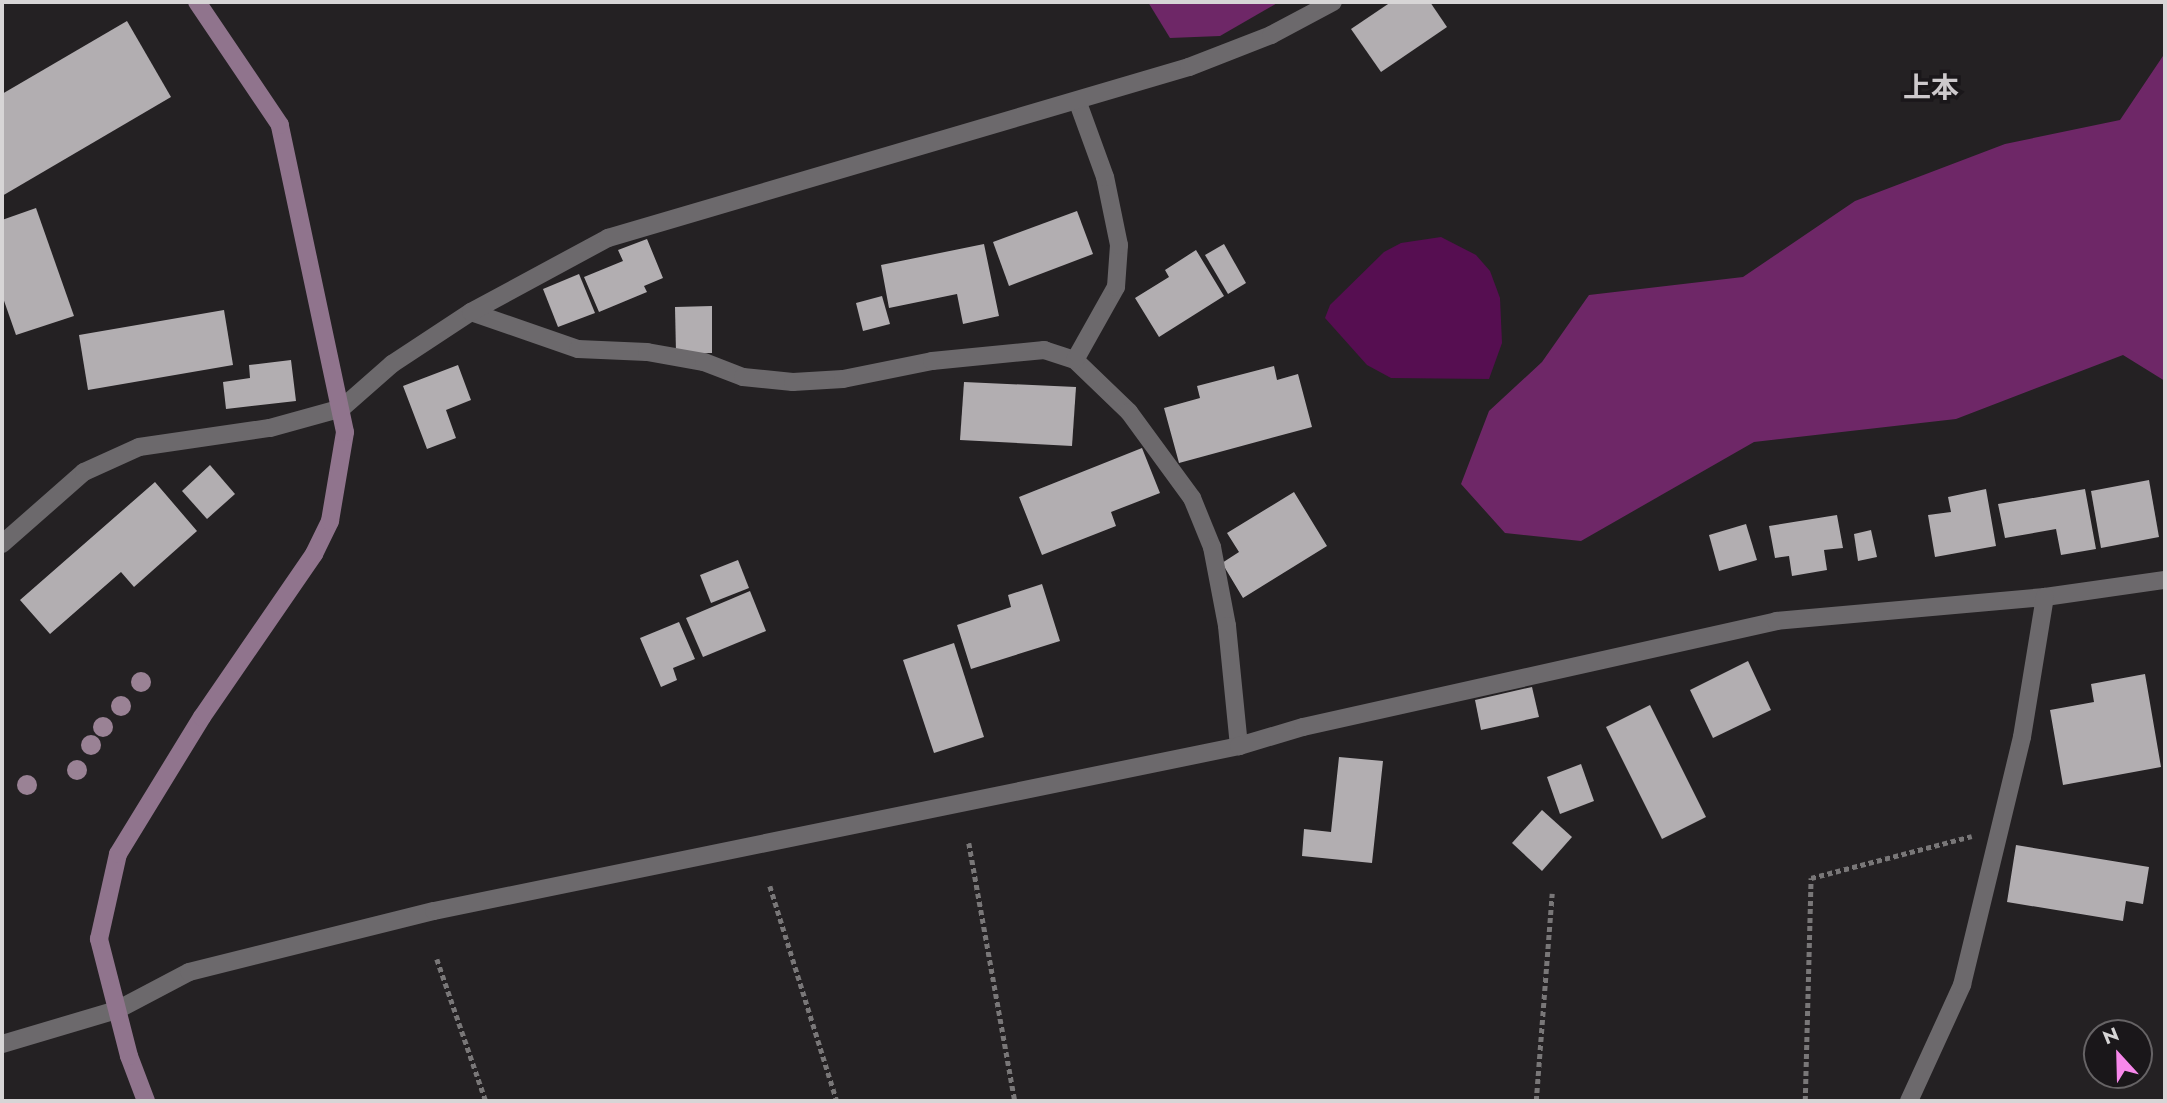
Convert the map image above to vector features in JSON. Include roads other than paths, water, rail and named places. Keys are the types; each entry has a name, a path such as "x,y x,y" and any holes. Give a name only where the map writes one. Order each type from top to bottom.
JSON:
{"street":[{"path":"146,1101 117,1010 99,939 118,854 202,717 314,554 330,521 339,485 345,432 280,125 197,2"},
{"path":"2,544 84,472 139,447 270,428 342,408 392,364 471,313 608,238 1078,103 1248,44 1333,2"},
{"path":"1075,360 1116,287 1119,245 1105,177 1078,103"},
{"path":"471,313 578,349 647,352 704,362 743,377 793,382 843,379 932,361 1044,350 1075,360 1129,412 1192,498 1212,547 1227,626 1240,746"},
{"path":"2,1044 117,1010 189,972 435,911 1240,746 1303,727 1776,621 2045,597 2165,580"},
{"path":"1909,1101 1962,985 2022,737 2045,597"}],"district":[{"name":"上本","path":"1931,88"}]}
